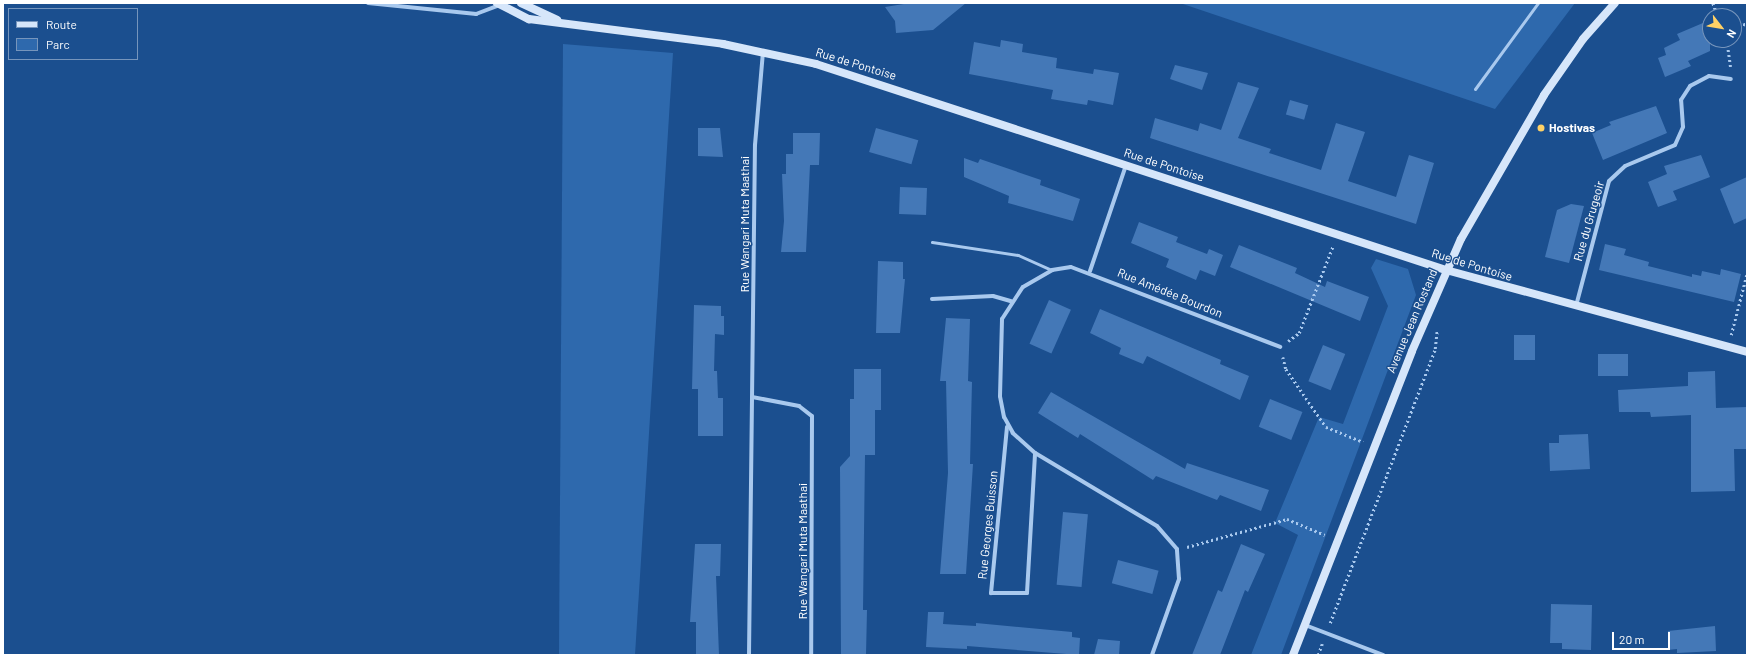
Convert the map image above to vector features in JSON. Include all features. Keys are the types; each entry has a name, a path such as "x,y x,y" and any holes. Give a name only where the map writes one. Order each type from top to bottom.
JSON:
{"street":[{"path":"368,3 476,14 499,4"},
{"path":"521,3 569,25"},
{"name":"Avenue Jean Rostand","path":"1293,655 1446,270 1475,210 1530,118 1583,40 1615,3"},
{"name":"Rue de Pontoise","path":"499,4 529,19 763,52 859,77 1446,270 1747,352"},
{"name":"Rue Wangari Muta Maathai","path":"749,655 755,145 763,52"},
{"name":"Rue du Grugeoir","path":"1576,306 1609,181 1625,166 1675,145 1683,127 1681,100 1690,86 1709,76 1731,79"},
{"path":"1090,271 1126,165"},
{"name":"Rue Amédée Bourdon","path":"1052,270 1071,267 1090,271 1280,347"},
{"name":"Rue Georges Buisson","path":"1035,452 1027,594 991,593 1008,426 1000,396 1000,328 1011,301 1023,287 1052,270"},
{"path":"932,299 993,296 1011,301"},
{"name":"Rue Wangari Muta Maathai","path":"752,397 799,406 812,416 811,655"},
{"path":"1008,426 1035,452 1157,526 1177,550 1179,580 1152,655"},
{"path":"1305,625 1383,655"}],"lane":[{"path":"1475,89 1538,3"},
{"path":"932,242 1018,255 1052,270"}],"path":[{"path":"1728,48 1731,79"},
{"path":"1338,235 1299,333 1280,347 1286,369 1326,427 1375,447"},
{"path":"1728,347 1747,273"},
{"path":"1318,655 1434,348 1437,324"},
{"path":"1177,550 1287,519 1338,540"}],"green space":[{"path":"1180,3 1575,3 1495,109"},
{"path":"563,44 673,53 635,655 559,655"},
{"path":"1376,259 1408,269 1416,295 1281,655 1251,655 1298,535 1275,523 1319,417 1343,424 1388,306 1371,268"}],"building":[{"path":"910,3 966,3 933,30 896,33 895,21 885,7"},
{"path":"1702,23 1702,48 1710,48 1710,51 1688,61 1691,66 1665,77 1658,58 1666,55 1664,48 1680,40 1677,34"},
{"path":"1001,40 1023,44 1022,52 1057,58 1056,68 1093,74 1094,69 1119,73 1113,105 1088,100 1087,105 1051,99 1053,90 969,74 974,42 1000,47"},
{"path":"1175,65 1208,73 1202,90 1170,79"},
{"path":"1238,82 1259,88 1238,138 1271,149 1269,153 1321,170 1336,123 1365,132 1348,181 1396,197 1409,155 1434,163 1416,224 1150,138 1155,118 1198,131 1200,123 1221,130"},
{"path":"1290,100 1308,105 1304,120 1286,114"},
{"path":"1656,106 1667,133 1603,160 1592,133 1611,125 1609,122"},
{"path":"698,128 720,128 723,157 698,156"},
{"path":"876,128 918,140 911,164 869,152"},
{"path":"793,133 820,133 819,165 810,165 806,252 781,252 784,221 782,174 786,174 786,154 793,154"},
{"path":"1701,155 1710,177 1673,191 1677,200 1658,207 1648,182 1667,174 1664,166"},
{"path":"964,158 978,163 980,159 1041,180 1040,185 1080,199 1073,221 1008,203 1009,196 964,177"},
{"path":"1747,177 1747,218 1734,224 1720,189"},
{"path":"900,187 927,188 926,215 899,214"},
{"path":"1571,204 1584,206 1569,263 1545,257 1557,210"},
{"path":"1139,222 1178,237 1176,242 1207,254 1209,249 1223,255 1215,276 1200,270 1196,280 1166,267 1169,259 1131,243"},
{"path":"1605,244 1626,249 1624,255 1649,262 1648,266 1692,277 1692,274 1701,276 1702,271 1720,275 1721,269 1741,274 1734,302 1599,270"},
{"path":"1239,245 1297,268 1295,273 1325,287 1327,281 1369,297 1360,321 1230,267"},
{"path":"878,261 903,262 903,279 905,279 900,333 876,333"},
{"path":"1049,300 1071,310 1051,354 1029,344"},
{"path":"694,305 721,306 721,316 724,316 724,335 715,334 714,371 717,371 718,398 723,398 723,436 698,436 698,389 692,389"},
{"path":"1100,309 1221,360 1220,364 1249,376 1240,400 1147,356 1143,364 1119,354 1121,348 1090,333"},
{"path":"946,318 970,319 968,381 972,382 970,464 973,464 966,574 940,574 948,473 946,381 940,381"},
{"path":"1514,335 1535,335 1535,360 1514,360"},
{"path":"1323,345 1345,354 1331,390 1308,381"},
{"path":"1598,354 1628,354 1628,376 1598,376"},
{"path":"854,369 881,369 881,410 875,410 875,455 865,455 863,610 867,610 866,655 841,655 840,467 850,456 850,399 854,399"},
{"path":"1715,371 1716,408 1747,407 1747,449 1734,449 1735,491 1691,492 1691,415 1651,417 1650,412 1619,412 1618,390 1688,386 1688,372"},
{"path":"1051,392 1185,469 1187,463 1269,490 1261,511 1220,495 1217,500 1156,476 1153,480 1080,434 1078,438 1038,413"},
{"path":"1270,399 1302,412 1291,440 1259,427"},
{"path":"1588,434 1590,469 1550,471 1549,443 1559,443 1559,435"},
{"path":"1063,512 1088,514 1082,587 1057,585"},
{"path":"695,544 721,544 720,576 716,576 719,655 696,655 696,622 690,622"},
{"path":"1241,544 1265,554 1248,592 1245,590 1220,655 1192,655 1218,590 1222,592"},
{"path":"1118,560 1159,571 1152,594 1112,583"},
{"path":"1551,604 1592,605 1591,650 1562,649 1562,643 1550,643"},
{"path":"928,612 944,612 943,624 976,626 976,623 1072,632 1072,637 1080,638 1079,655 967,646 967,649 926,647"},
{"path":"1715,626 1716,651 1677,653 1677,649 1668,650 1668,631"},
{"path":"1098,639 1120,641 1119,655 1094,655"}],"place":[{"name":"Hostivas","path":"1541,128"}]}
